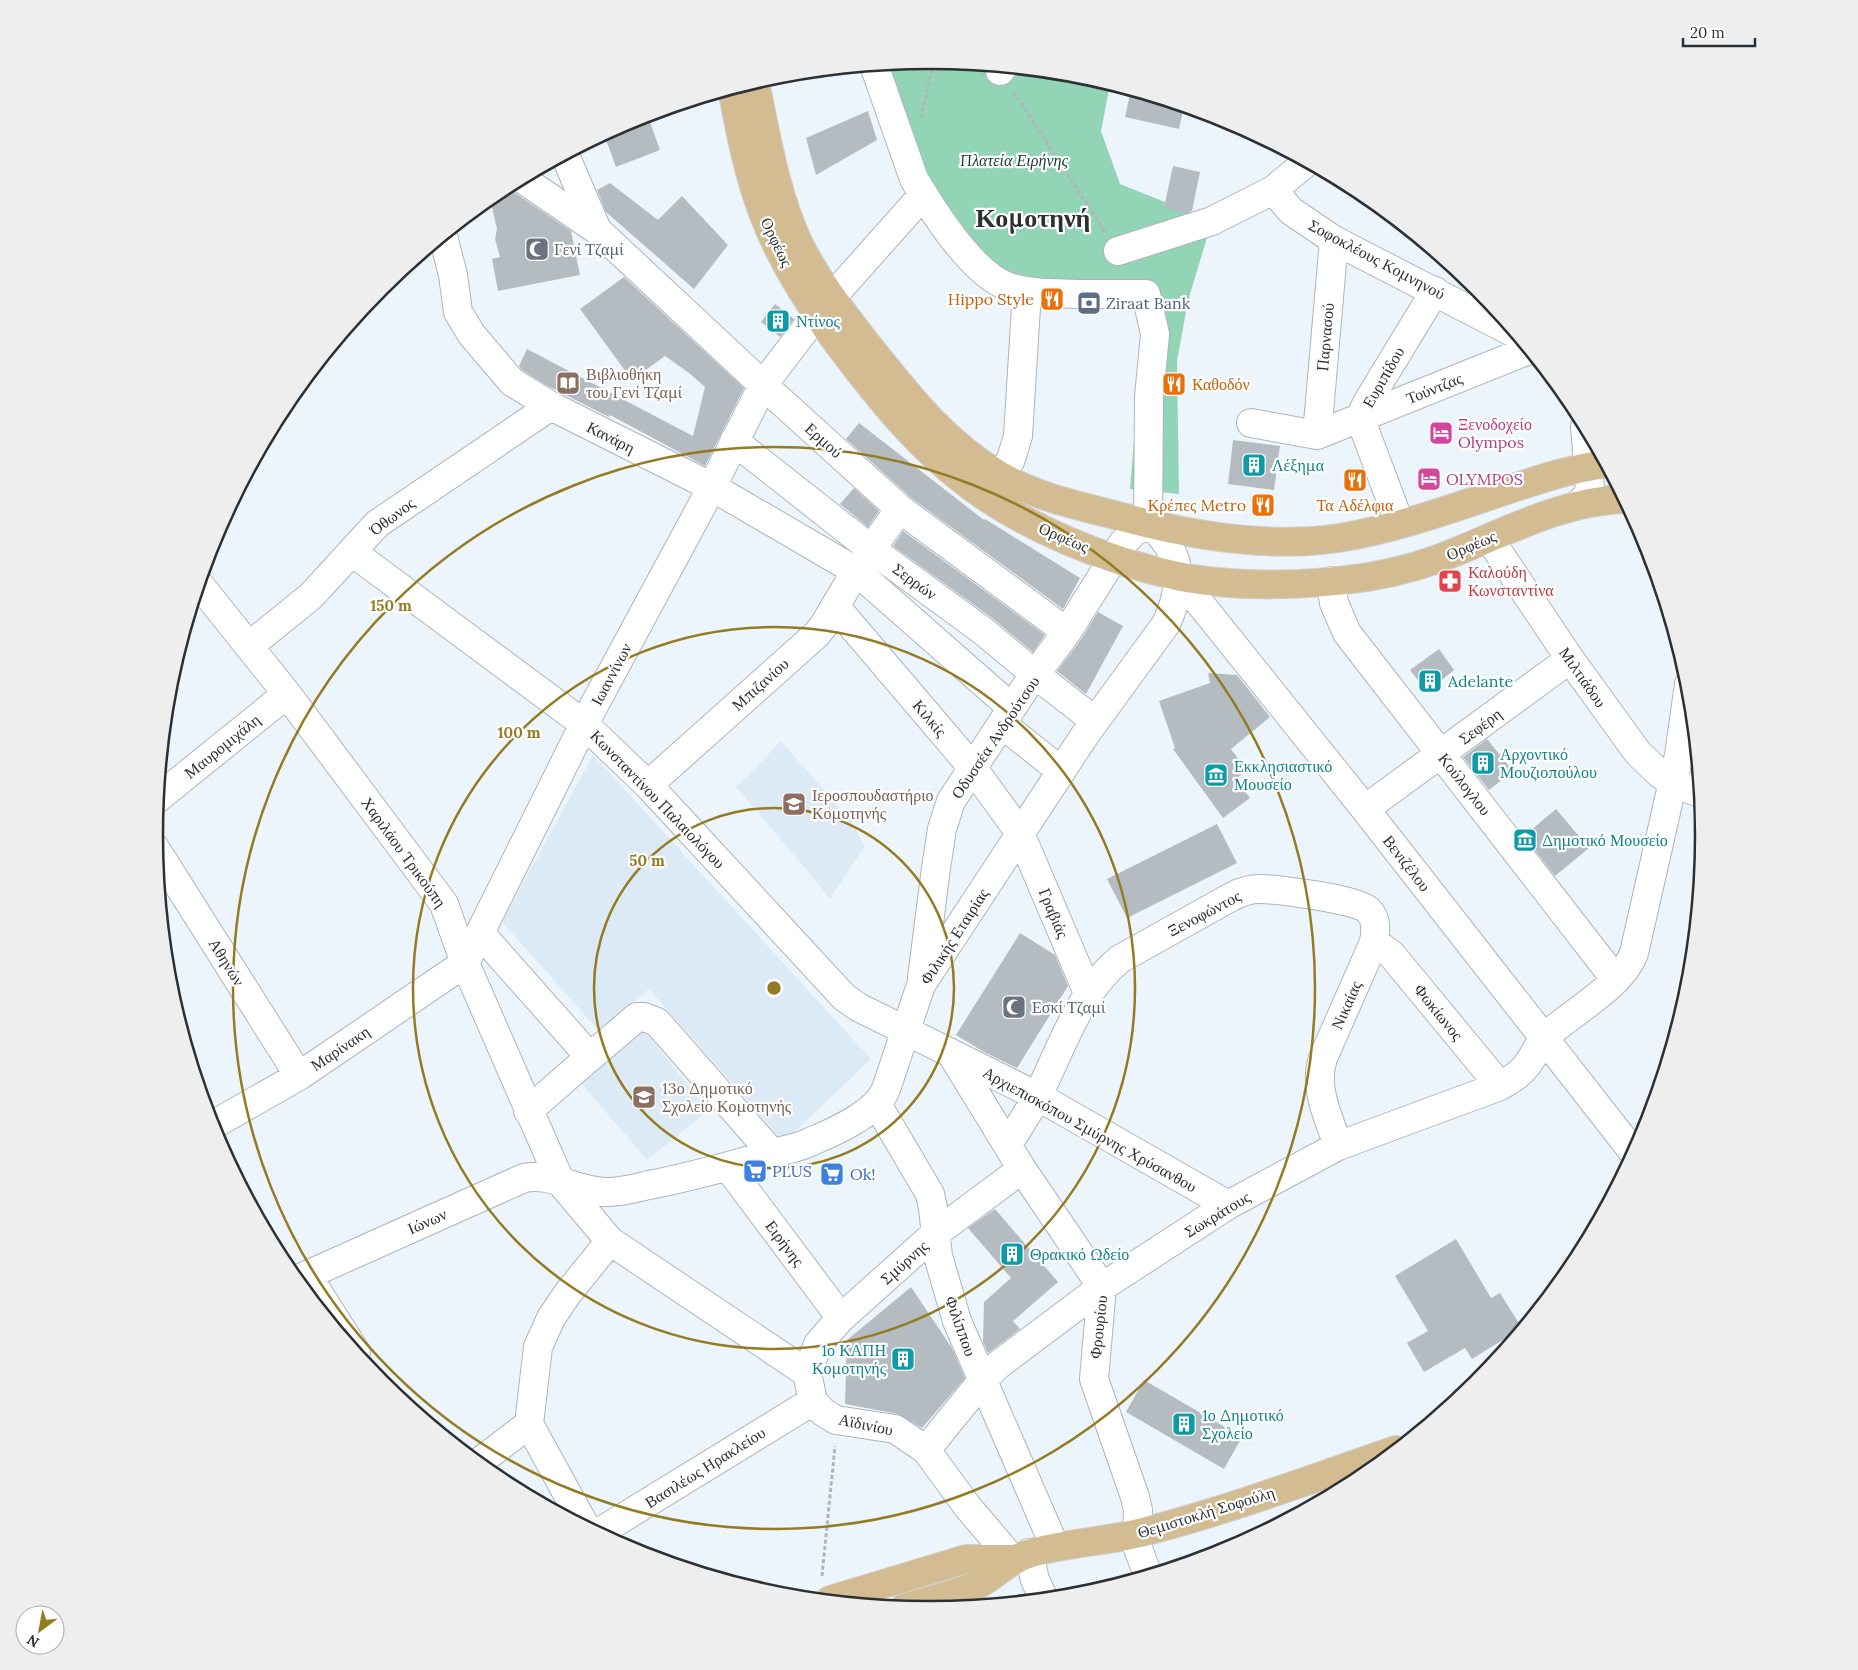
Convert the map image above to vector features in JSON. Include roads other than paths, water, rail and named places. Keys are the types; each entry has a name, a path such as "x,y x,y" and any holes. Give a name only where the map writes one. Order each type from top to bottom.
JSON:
{"main road":[{"name":"Ορφέως","path":"757,89 766,136 784,205 798,241 816,275 824,306 868,383 923,444 968,484 999,505 1040,528 1144,568 1178,576 1253,583 1297,583 1331,581 1400,570 1456,552 1518,525 1575,506 1618,499"},
{"name":"Ορφέως","path":"733,94 750,175 764,215 782,254 824,306 922,411 960,447 1000,476 1054,499 1148,524 1210,536 1299,541 1336,538 1400,524 1559,474 1597,465"},
{"name":"Θεμιστοκλή Σοφούλη","path":"1021,1556 1055,1547 1136,1534 1227,1509 1375,1457"},
{"path":"826,1590 966,1559 1021,1556"},
{"path":"927,1601 976,1586 1021,1556"}],"street":[{"path":"876,70 914,178 961,248 978,266 1007,286 1038,293 1146,294 1156,334 1150,397 1148,524"},
{"name":"Ερμού","path":"567,160 598,230"},
{"path":"1118,251 1212,220 1273,190 1302,166"},
{"name":"Ερμού","path":"528,183 598,230 763,385 900,509 1067,632"},
{"name":"Σοφοκλέους Κομνηνού","path":"1273,190 1291,211 1334,240 1434,291 1467,294 1488,311"},
{"name":"Ιωαννίνων","path":"465,963 584,724 712,488 763,385 824,306 924,195"},
{"name":"Παρνασού","path":"1317,435 1334,240"},
{"name":"Κανάρη","path":"445,242 453,275 458,312 472,335 512,382 551,406 712,488 864,560"},
{"path":"1000,476 1011,459 1018,436 1027,291"},
{"name":"Ευριπίδου","path":"1400,524 1360,418 1368,401 1434,291"},
{"name":"Τούντζας","path":"1317,435 1523,352"},
{"name":"Όθωνος","path":"249,646 312,596 377,524 551,406"},
{"path":"1251,423 1317,435"},
{"name":"Σερρών","path":"734,441 864,560 983,631 1095,721"},
{"path":"1575,506 1588,495 1597,465 1593,452"},
{"name":"Μπιζανίου","path":"648,785 817,634 864,560 900,509"},
{"name":"Οδυσσέα Ανδρούτσου","path":"921,984 942,829 951,801 1025,688 1067,632 1123,543 1134,532 1148,524"},
{"name":"Φιλικής Εταιρίας","path":"561,1182 584,1190 611,1192 728,1167 817,1139 844,1126 877,1104 886,1089 921,984 1095,721 1166,624 1174,607 1178,594 1176,561 1170,546 1160,533 1148,524"},
{"name":"Μιλτιάδου","path":"1489,538 1570,659 1638,753 1658,773 1673,783 1694,791"},
{"name":"Κωνσταντίνου Παλαιολόγου","path":"352,552 584,724 648,785 844,997 858,1007 952,1055"},
{"path":"864,560 1007,716 1061,771"},
{"name":"Βενιζέλου","path":"1178,576 1365,809 1629,1146"},
{"name":"Κούλογλου","path":"1331,581 1334,603 1347,633 1616,980"},
{"name":"Χαριλάου Τρικούπη","path":"203,589 287,694 444,904 465,963 528,1111 561,1182 610,1241"},
{"name":"Κιλκίς","path":"836,606 972,767 1020,832"},
{"name":"Σεφέρη","path":"1365,809 1570,659"},
{"name":"Μαυρομιχάλη","path":"164,793 287,694"},
{"name":"Σωκράτους","path":"926,1450 982,1381 998,1365 1102,1287 1228,1205 1338,1146 1500,1086 1524,1069 1544,1038 1616,980 1629,965 1634,952 1682,742 1685,713"},
{"name":"Γραβιάς","path":"1020,832 1088,993"},
{"name":"Αθηνών","path":"164,862 298,1076"},
{"name":"Ξενοφώντος","path":"1088,993 1106,971 1120,959 1241,892 1258,889 1324,897"},
{"name":"Νικαίας","path":"1324,897 1352,902 1367,909 1375,922 1374,942 1323,1058 1319,1073 1320,1089 1338,1146"},
{"path":"480,932 590,1057"},
{"name":"Φωκίωνος","path":"1374,942 1391,954 1500,1086"},
{"name":"Μαρίνακη","path":"219,1122 298,1076 465,963"},
{"path":"1008,1144 1037,1096 1088,993"},
{"path":"528,1111 631,1021 637,1017 644,1016 657,1022 772,1153"},
{"name":"Αρχιεπισκόπου Σμύρνης Χρύσανθου","path":"952,1055 1037,1096 1228,1205"},
{"name":"Φρουρίου","path":"952,1055 1022,1169 1102,1287 1094,1379 1135,1497 1138,1510 1136,1534 1138,1551 1146,1570"},
{"name":"Φιλίππου","path":"877,1104 930,1194 942,1272 957,1321 1055,1547"},
{"name":"Ειρήνης","path":"728,1167 841,1318"},
{"name":"Σμύρνης","path":"807,1373 818,1344 841,1318 936,1233 1022,1169"},
{"name":"Ιώνων","path":"303,1276 524,1178 544,1177 561,1182"},
{"path":"580,1517 529,1424 538,1347 551,1318 568,1293 610,1241 807,1373 812,1401"},
{"name":"Αϊδινίου","path":"812,1401 836,1420 889,1427 900,1432 926,1450 967,1506 1021,1556"},
{"name":"Βασιλέως Ηρακλείου","path":"605,1529 812,1401"},
{"path":"484,1458 529,1424"},
{"path":"1021,1556 1041,1593"}],"place":[{"name":"Γενί Τζαμί","path":"537,249"},
{"name":"Hippo Style","path":"1052,299"},
{"name":"Ziraat Bank","path":"1089,303"},
{"name":"Ντίνος","path":"778,321"},
{"name":"Βιβλιοθήκη του Γενί Τζαμί","path":"568,383"},
{"name":"Καθοδόν","path":"1174,384"},
{"name":"Ξενοδοχείο Olympos","path":"1441,433"},
{"name":"Λέξημα","path":"1254,465"},
{"name":"OLYMPOS","path":"1429,479"},
{"name":"Τα Αδέλφια","path":"1355,480"},
{"name":"Κρέπες Metro","path":"1263,505"},
{"name":"Καλούδη Κωνσταντίνα","path":"1450,581"},
{"name":"Adelante","path":"1430,681"},
{"name":"Αρχοντικό Μουζιοπούλου","path":"1483,763"},
{"name":"Εκκλησιαστικό Μουσείο","path":"1216,775"},
{"name":"Ιεροσπουδαστήριο Κομοτηνής","path":"794,804"},
{"name":"Δημοτικό Μουσείο","path":"1525,840"},
{"name":"Εσκί Τζαμί","path":"1014,1007"},
{"name":"13ο Δημοτικό Σχολείο Κομοτηνής","path":"644,1097"},
{"name":"PLUS","path":"755,1171"},
{"name":"Ok!","path":"832,1174"},
{"name":"Θρακικό Ωδείο","path":"1012,1254"},
{"name":"1ο ΚΑΠΗ Κομοτηνής","path":"903,1359"},
{"name":"1ο Δημοτικό Σχολείο","path":"1184,1424"}],"district":[{"name":"Κομοτηνή","path":"1033,217"}],"park label":[{"name":"Πλατεία Ειρήνης","path":"1014,160"}]}
